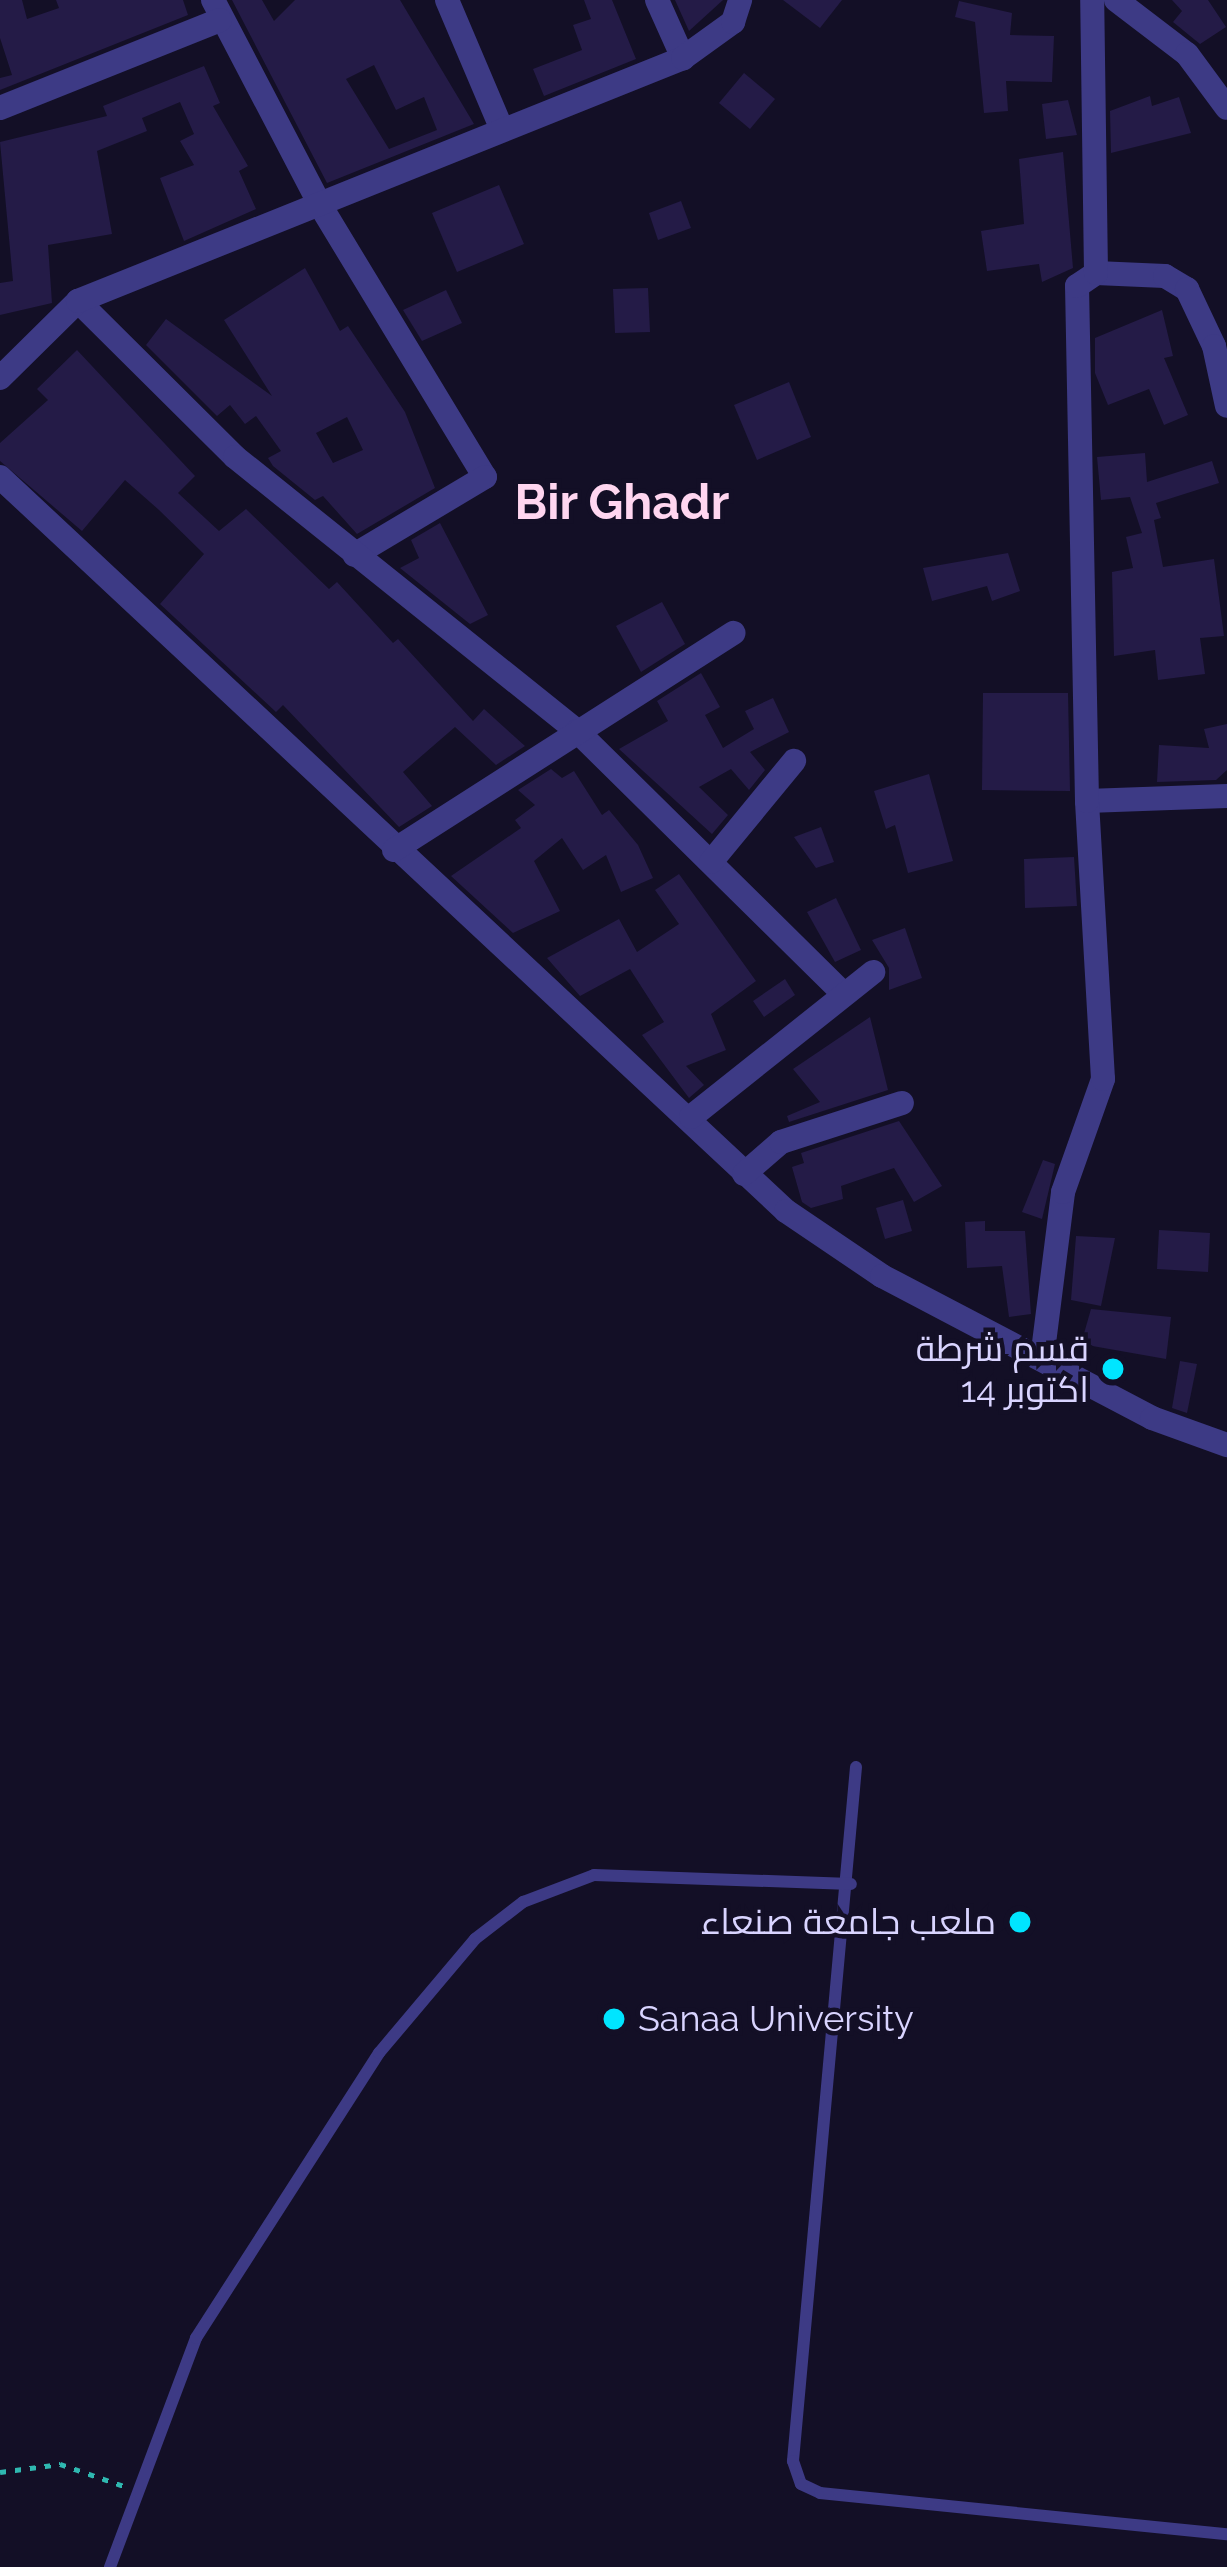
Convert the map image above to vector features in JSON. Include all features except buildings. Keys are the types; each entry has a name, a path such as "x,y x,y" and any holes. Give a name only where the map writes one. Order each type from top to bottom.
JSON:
{"street":[{"path":"447,0 501,128"},
{"path":"657,0 683,58"},
{"path":"0,379 78,301 683,58 733,22 740,0"},
{"path":"1092,0 1096,273"},
{"path":"1116,0 1187,54 1227,108"},
{"path":"0,108 217,10 320,205 485,477 354,555"},
{"path":"1042,1359 1063,1192 1103,1079 1087,801 1077,286 1096,273 1166,276 1187,289 1214,346 1227,406"},
{"path":"78,301 235,457 577,731 841,992"},
{"path":"0,477 394,850 691,1117 744,1174 882,1276 1152,1418 1227,1444"},
{"path":"394,850 733,633"},
{"path":"711,862 794,760"},
{"path":"1087,801 1227,796"},
{"path":"691,1117 841,992 873,972"},
{"path":"744,1174 781,1142 902,1103"}],"lane":[{"path":"856,1767 850,1884 793,2461 801,2484 820,2493 1227,2534"},
{"path":"110,2567 134,2491 196,2338 380,2053 434,1978 475,1939 523,1902 594,1875 850,1884"}],"path":[{"path":"0,2472 60,2464 134,2491"}],"place":[{"name":"قسم شرطة 14 اكتوبر","path":"1113,1369"},
{"name":"ملعب جامعة صنعاء","path":"1020,1922"},
{"name":"Sanaa University","path":"614,2019"}],"district":[{"name":"Bir Ghadr","path":"622,503"}]}
